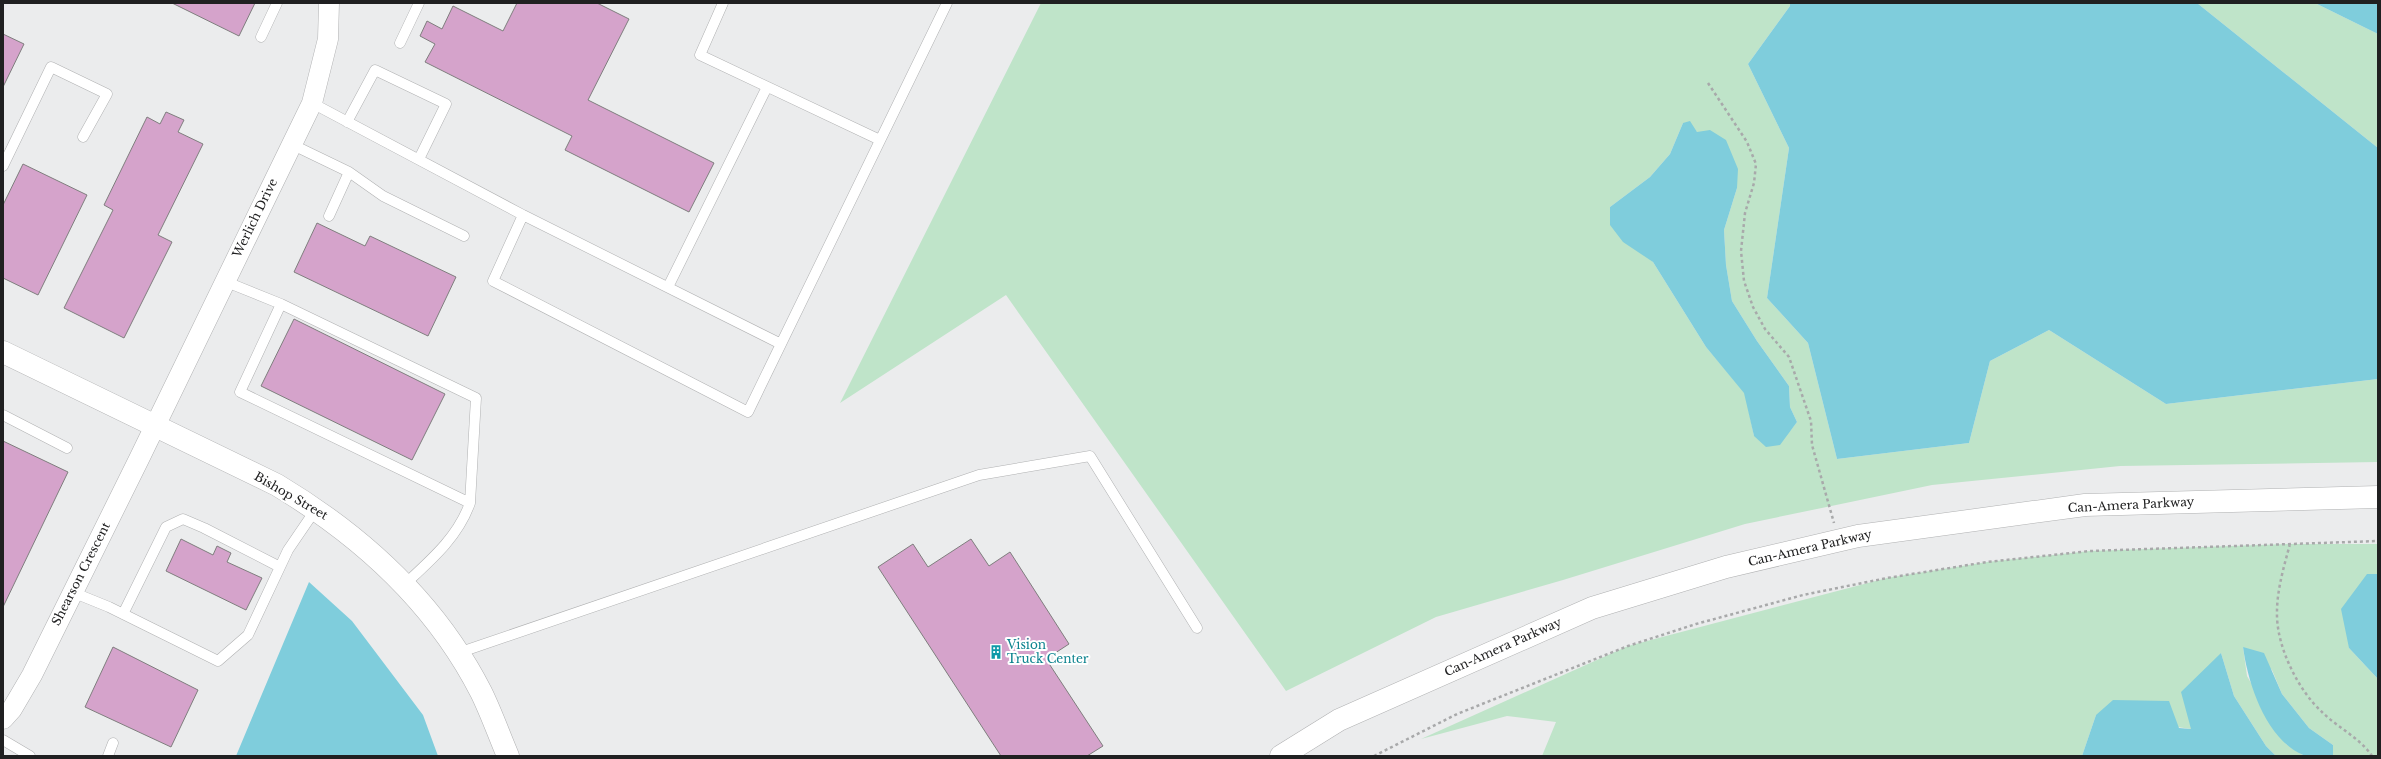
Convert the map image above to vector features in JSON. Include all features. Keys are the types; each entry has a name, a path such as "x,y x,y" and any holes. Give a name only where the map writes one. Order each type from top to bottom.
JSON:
{"main road":[{"name":"Bishop Street","path":"3,352 277,485 316,509 364,545 405,584 435,620 458,653 481,692 508,756"},
{"name":"Can-Amera Parkway","path":"1281,756 1339,720 1592,608 1726,567 1858,536 2085,505 2378,497"}],"street":[{"name":"Werlich Drive","path":"155,426 224,281 312,103 328,39 328,3"},
{"name":"Shearson Crescent","path":"3,719 12,709 32,675 155,426"}],"lane":[{"path":"261,37 277,3"},
{"path":"400,43 419,3"},
{"path":"723,3 700,55 880,140"},
{"path":"523,214 492,282 748,412 947,3"},
{"path":"3,166 51,67 108,94 83,137"},
{"path":"347,122 375,70 446,104 419,159"},
{"path":"668,287 767,87"},
{"path":"312,103 523,214 781,344"},
{"path":"291,144 349,172 383,196 464,236"},
{"path":"329,216 349,172"},
{"path":"224,281 281,304 476,398 470,503 466,515 447,544 405,584"},
{"path":"281,304 240,392 470,503"},
{"path":"3,415 67,448"},
{"path":"458,653 979,475 1090,456 1198,628"},
{"path":"72,592 123,614 218,661 248,635 288,550 316,509"},
{"path":"123,614 166,526 183,519 204,528 280,567"},
{"path":"3,740 30,756"},
{"path":"108,756 113,743"}],"path":[{"path":"1708,83 1747,142 1756,164 1754,183 1746,213 1741,251 1744,281 1753,307 1764,329 1789,357 1811,421 1812,445 1839,541"},
{"path":"1374,756 1456,714 1628,646 1696,624 1803,595 1986,562 2090,551 2378,541"},
{"path":"2290,544 2283,568 2277,613 2283,649 2296,681 2311,702 2330,720 2352,734 2372,756"}],"green space":[{"path":"1041,3 1790,3 1790,6 1748,64 1789,148 1767,298 1808,343 1837,459 1969,443 1990,361 2049,330 2166,404 2378,379 2378,462 2120,466 1932,485 1745,524 1436,617 1286,691 1006,295 840,403","holes":["1683,123 1697,132 1737,188 1724,230 1726,265 1732,301 1757,341 1789,386 1790,407 1797,422 1790,431 1754,436 1745,393 1706,347 1653,262 1610,207 1650,177 1670,154"]},
{"path":"2197,3 2315,3 2378,34 2378,148"},
{"path":"2290,544 2378,544 2378,574 2367,575 2349,648 2378,679 2378,756 2333,756 2333,745 2309,728 2282,694 2272,670 2243,647 2247,676 2286,744 2304,756 2276,756 2266,746 2234,696 2221,653 2191,729 2096,715 2082,756 1542,756 1556,722 1507,716 1421,739 1628,646 1887,578 1987,562 2090,551"}],"water":[{"path":"1790,3 2197,3 2378,148 2378,379 2166,404 2049,330 1990,361 1969,443 1837,459 1808,343 1767,298 1789,148 1748,64 1790,6"},
{"path":"2315,3 2378,3 2378,34"},
{"path":"1690,121 1697,132 1710,130 1726,140 1738,169 1737,188 1724,230 1726,265 1732,301 1757,341 1789,386 1790,407 1797,422 1780,445 1766,447 1754,436 1744,393 1706,347 1653,262 1623,242 1610,225 1610,207 1650,177 1670,154 1683,123"},
{"path":"2367,574 2378,574 2378,679 2349,648 2341,609"},
{"path":"309,582 352,621 423,715 438,756 236,756"},
{"path":"2243,647 2264,653 2282,694 2309,728 2333,745 2333,756 2314,757 2303,755 2290,747 2279,737 2269,724 2254,693 2245,662"},
{"path":"2221,653 2234,696 2266,746 2276,756 2082,756 2096,715 2113,700 2169,701 2179,728 2191,729 2181,692"}],"building":[{"path":"172,3 255,3 239,36"},
{"path":"517,3 597,3 629,19 588,100 714,163 689,212 565,150 572,136 425,62 435,44 420,36 427,21 442,29 453,6 503,31"},
{"path":"3,34 24,44 3,87"},
{"path":"166,112 184,120 178,132 203,144 158,235 172,242 124,338 64,308 113,210 104,205 147,117 160,124"},
{"path":"23,164 87,195 38,295 3,278 3,205"},
{"path":"317,223 365,246 370,236 456,277 428,336 294,272"},
{"path":"294,319 445,394 412,460 261,386"},
{"path":"3,441 68,472 3,607"},
{"path":"181,539 213,555 217,546 231,553 227,562 262,578 246,610 166,571"},
{"name":"Vision Truck Center","path":"971,539 989,566 1010,552 1069,644 1046,659 1103,746 1087,756 1001,756 878,567 913,544 928,567"},
{"path":"113,647 198,690 171,747 85,707"}],"place":[{"name":"Vision Truck Center","path":"996,652"}]}
